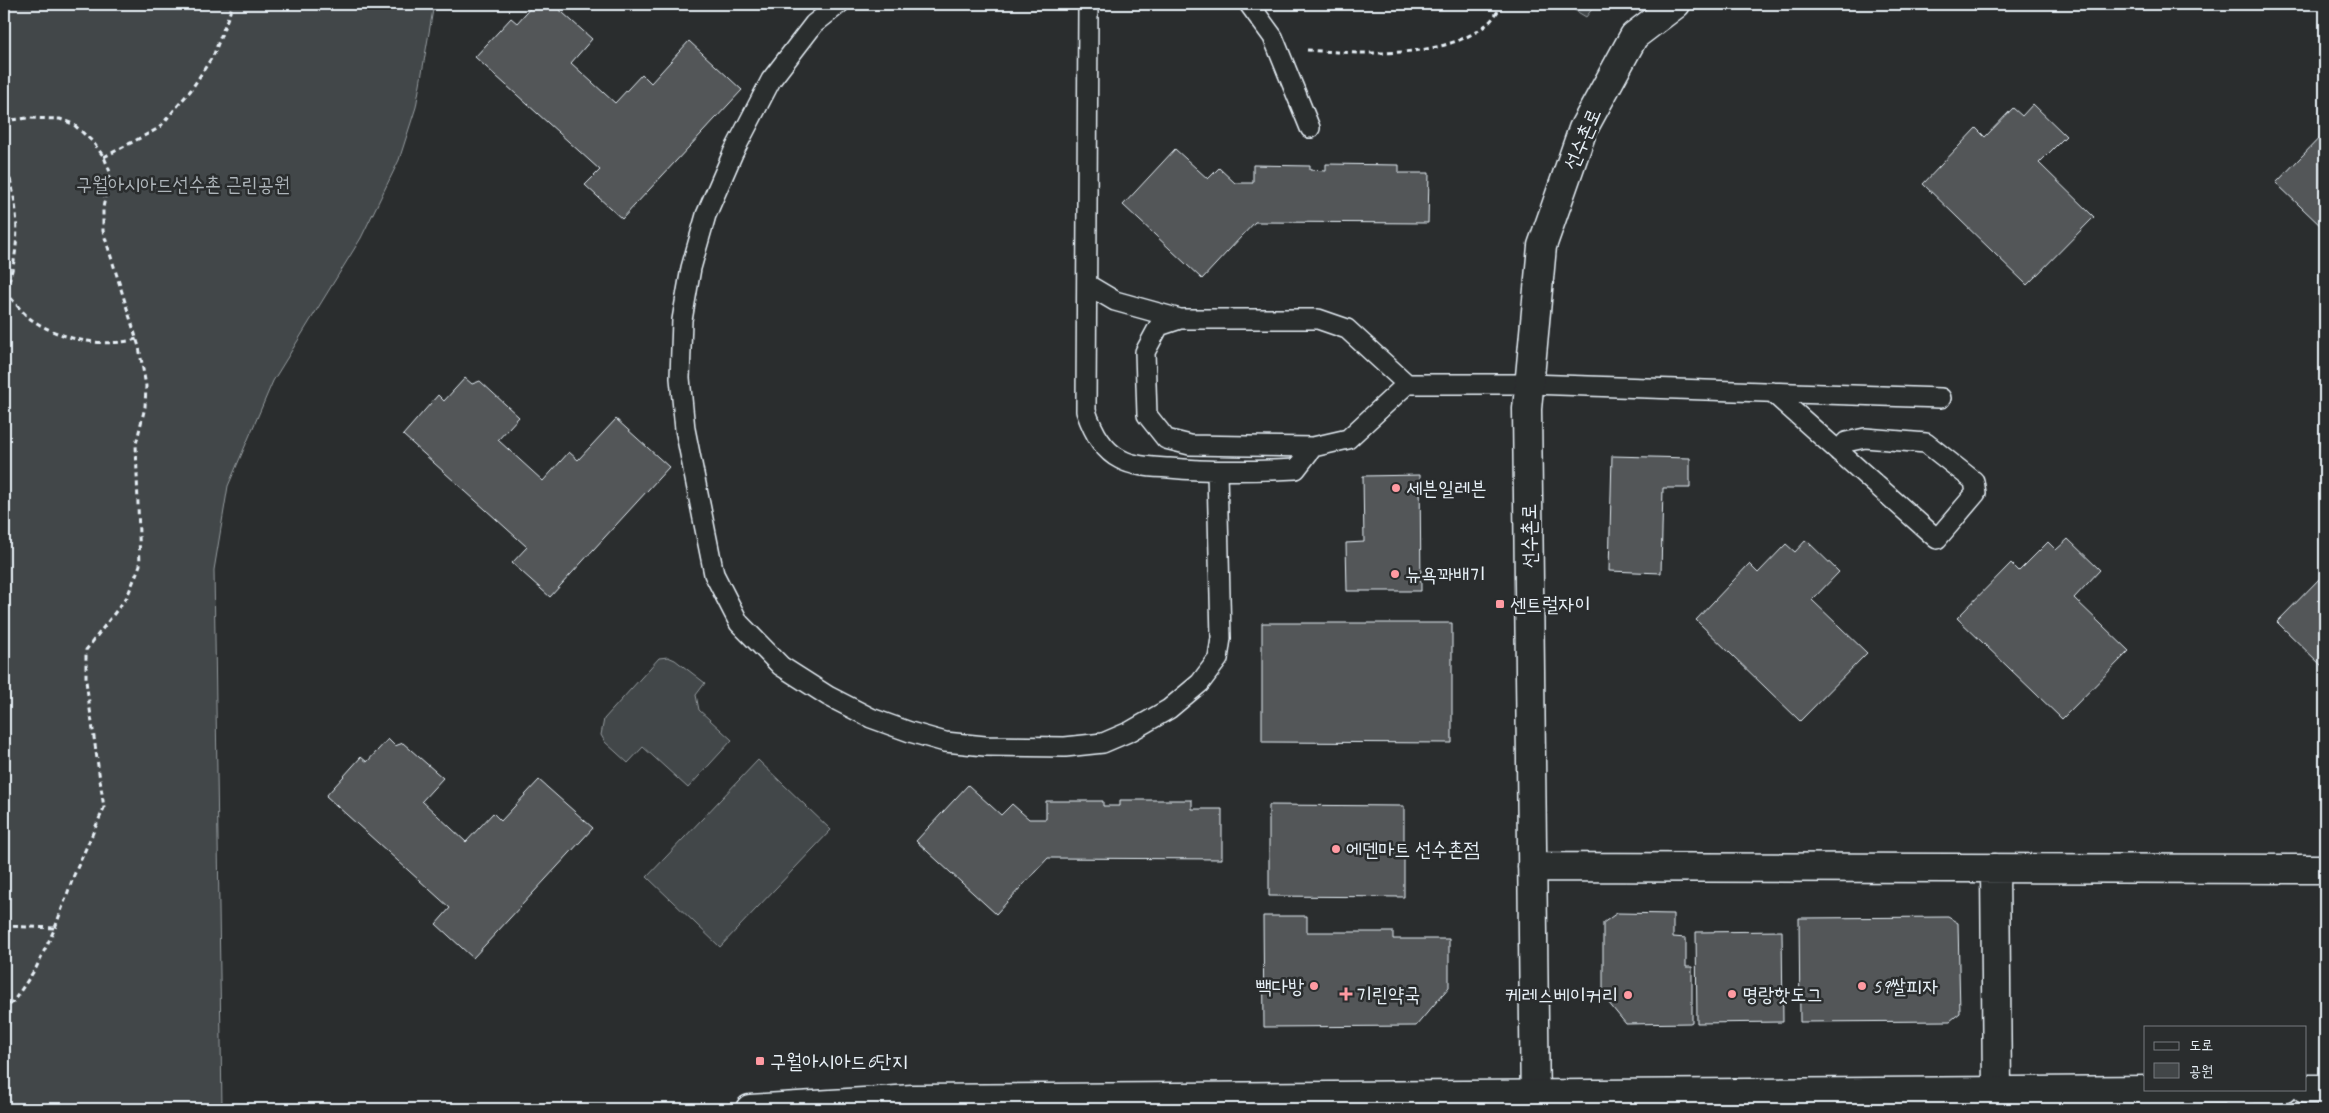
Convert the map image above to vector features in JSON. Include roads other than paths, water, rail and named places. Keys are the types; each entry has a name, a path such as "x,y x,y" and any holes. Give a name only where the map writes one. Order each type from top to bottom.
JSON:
{"street":[{"name":"선수촌로","path":"1535,1101 1527,409 1542,246 1583,129 1634,36 1676,4"},
{"path":"1532,867 2325,869"},
{"path":"1995,868 1997,1091"},
{"path":"2306,1089 2325,1089"},
{"path":"750,1109 913,1099 973,1104 1865,1100 1997,1091 2240,1090 2240,1109"}],"lane":[{"path":"839,4 814,24 771,80 733,153 706,215 691,268 682,320 680,378 685,429 714,574 738,623 781,666 828,696 871,718 910,732 945,742 985,746 1065,747 1103,743 1131,731 1169,709 1200,683 1218,659 1221,638 1217,472"},
{"path":"1088,4 1086,411 1092,429 1107,449 1121,460 1144,466 1217,472 1296,469 1313,447"},
{"path":"1249,4 1273,37 1310,128"},
{"path":"1088,285 1115,301 1180,319 1318,319 1347,329 1407,384 1530,384 1941,398"},
{"path":"1180,319 1160,326 1144,352 1147,415 1166,439 1190,445 1313,447 1348,439 1407,384"},
{"path":"1772,392 1839,452 1937,539 1976,493 1974,481 1926,443 1865,438 1846,442 1839,452"}],"place":[{"name":"세븐일레븐","path":"1396,488"},
{"name":"뉴욕꽈배기","path":"1395,574"},
{"name":"센트럴자이","path":"1500,604"},
{"name":"에덴마트 선수촌점","path":"1336,849"},
{"name":"빽다방","path":"1314,986"},
{"name":"59쌀피자","path":"1862,986"},
{"name":"기린약국","path":"1346,994"},
{"name":"명랑핫도그","path":"1732,994"},
{"name":"케레스베이커리","path":"1628,995"},
{"name":"구월아시아드6단지","path":"760,1061"}],"park label":[{"name":"구월아시아드선수촌 근린공원","path":"183,184"}]}
